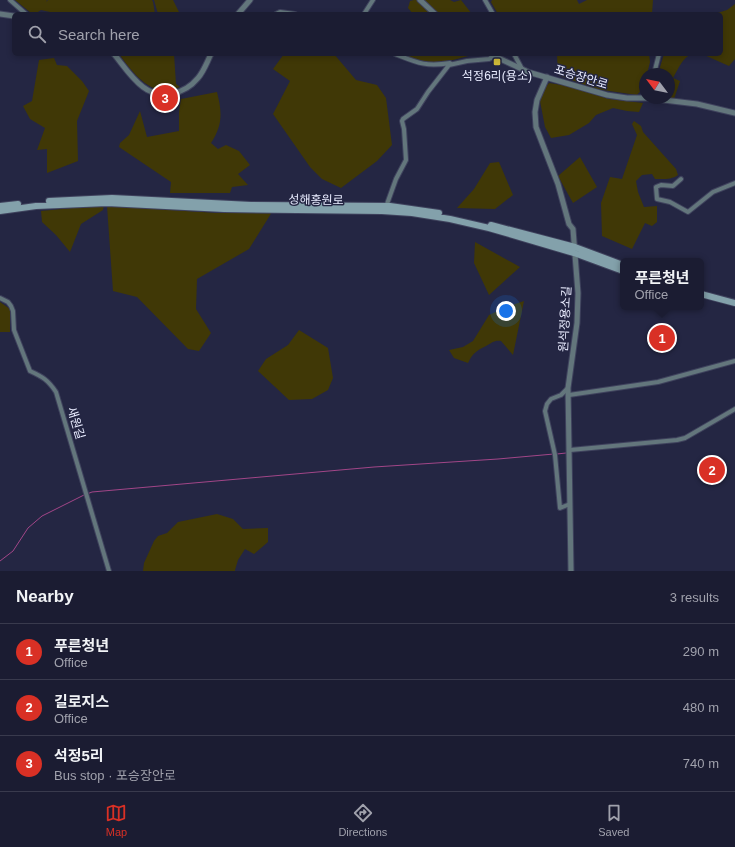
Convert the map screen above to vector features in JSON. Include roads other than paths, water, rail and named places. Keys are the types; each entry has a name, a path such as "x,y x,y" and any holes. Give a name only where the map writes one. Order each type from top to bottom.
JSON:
{"main road":[{"name":"성해홍원로","path":"0,206 69,199 112,198 251,205 340,207 390,206 449,215 575,250 620,265"},
{"name":"성해홍원로","path":"0,211 36,206 107,203 224,209 382,211 412,213 450,219 575,250 620,270"},
{"path":"704,292 735,299"},
{"path":"704,295 735,303"}],"street":[{"path":"10,0 24,12"},
{"path":"240,12 250,0"},
{"path":"365,12 373,0"},
{"path":"420,0 433,12"},
{"path":"485,0 492,12"},
{"path":"0,14 12,16"},
{"path":"116,56 129,74 143,88 156,93 170,95 184,90 197,80 210,56"},
{"path":"400,56 418,64 428,65 489,59 491,56"},
{"name":"포승장안로","path":"494,56 522,69 607,95 639,98"},
{"path":"515,56 522,69"},
{"path":"656,68 658,56"},
{"path":"387,204 396,179 406,160 402,121 417,109 449,65 455,63"},
{"name":"원석정용소길","path":"547,77 537,100 535,112 536,127 558,184 569,224 573,229 578,293 577,323 568,388 571,571"},
{"name":"포승장안로","path":"675,101 697,104 735,113"},
{"path":"681,178 673,186 661,185 656,187 657,199 670,202 688,212 713,192 735,183"},
{"name":"새원길","path":"0,298 8,302 14,311 14,330 30,371 49,381 56,392 110,571"},
{"path":"569,394 646,384 735,361"},
{"path":"568,388 562,395 551,399 547,404 545,411 554,453 560,508 570,504"},
{"path":"570,450 685,438 735,409"}],"waterway":[{"path":"557,454 566,453"},
{"path":"87,494 92,492 374,467 554,454"},
{"path":"0,561 13,551 28,528 42,516 84,495"}],"place":[{"name":"석정6리(용소)","path":"497,62"},
{"name":"석정5리","path":"165,98"},
{"name":"푸른청년","path":"662,338"},
{"name":"길로지스","path":"712,470"}]}
